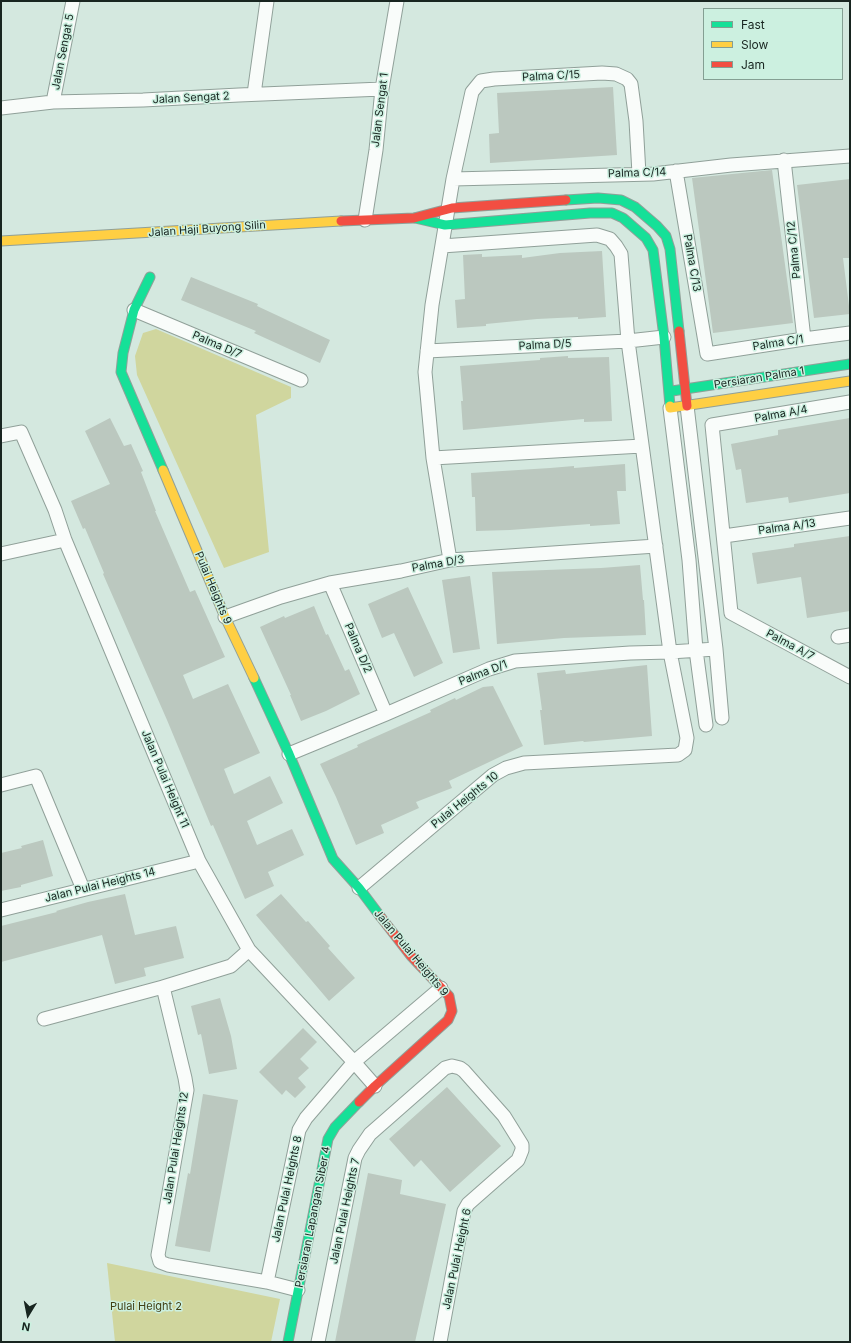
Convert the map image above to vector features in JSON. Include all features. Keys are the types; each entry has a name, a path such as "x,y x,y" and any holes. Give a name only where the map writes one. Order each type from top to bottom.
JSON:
{"street":[{"name":"Jalan Sengat 5","path":"53,102 73,1"},
{"path":"254,94 267,1"},
{"name":"Jalan Sengat 1","path":"365,220 376,150 382,89 397,1"},
{"name":"Palma C/15","path":"454,179 472,92 481,81 494,78 602,73 616,74 631,84 636,121 639,174"},
{"name":"Jalan Sengat 2","path":"1,108 53,102 143,100 382,89"},
{"name":"Palma C/14","path":"454,179 652,174 784,160 850,156"},
{"name":"Palma C/12","path":"784,160 804,339"},
{"name":"Palma C/13","path":"676,171 707,354"},
{"path":"450,560 433,458 425,372 432,305 454,179"},
{"path":"414,218 448,208 598,198 621,200 635,207 666,236 670,249 685,390 716,649 722,718"},
{"path":"414,218 445,225 590,213 612,213 624,218 646,238 652,250 664,337 668,392 689,560 696,650 706,725"},
{"name":"Jalan Haji Buyong Silin","path":"1,241 414,218"},
{"path":"442,246 597,235 610,239 621,254 628,341 670,652"},
{"name":"Pulai Heights 9","path":"150,277 134,310 123,352 121,372 225,617 288,754 333,858 359,888"},
{"name":"Palma D/7","path":"134,310 301,380"},
{"name":"Palma C/1","path":"707,354 850,333"},
{"name":"Palma D/5","path":"427,351 628,341 664,337"},
{"name":"Persiaran Palma 1","path":"668,392 850,364"},
{"path":"670,408 850,381"},
{"name":"Palma A/4","path":"724,536 712,425 850,402"},
{"name":"Jalan Pulai Height 11","path":"1,436 21,432 199,861 249,950 375,1086"},
{"path":"433,458 642,446"},
{"name":"Palma A/13","path":"724,536 850,518"},
{"name":"Palma A/7","path":"724,536 731,613 850,677"},
{"path":"1,554 65,540"},
{"name":"Palma D/3","path":"225,617 281,597 330,583 401,571 450,560 656,546"},
{"name":"Palma D/2","path":"330,583 386,714"},
{"name":"Palma D/1","path":"288,754 386,714 489,669 515,661 716,649"},
{"name":"Pulai Heights 10","path":"359,888 492,775 506,768 524,764 678,755 685,750 686,738 670,652"},
{"path":"1,785 36,776 83,890"},
{"name":"Jalan Pulai Heights 14","path":"1,910 199,861"},
{"name":"Jalan Pulai Heights 9","path":"359,888 403,945 448,996 452,1011 448,1020 430,1037"},
{"path":"44,1019 163,987 231,966 249,950"},
{"name":"Jalan Pulai Heights 12","path":"163,987 187,1090 158,1255 160,1262 168,1265 267,1282"},
{"name":"Jalan Pulai Heights 8","path":"267,1282 299,1130 306,1118 354,1062 441,988"},
{"name":"Persiaran Lapangan Siber 4","path":"288,1342 328,1139 335,1127 375,1086 430,1037"},
{"name":"Jalan Pulai Heights 7","path":"318,1342 355,1158 364,1141 370,1134 445,1068 452,1066 460,1068 464,1071 504,1116 522,1145 522,1150"},
{"name":"Jalan Pulai Height 6","path":"440,1342 464,1211 468,1204 518,1160 522,1150"},
{"path":"267,1282 298,1290"}],"green space":[{"path":"156,329 291,387 291,398 256,415 269,552 224,568 137,375 135,356 143,333"},
{"name":"Pulai Height 2","path":"107,1263 280,1299 271,1342 115,1342"}],"building":[{"path":"613,87 617,155 490,163 489,134 499,133 497,93"},
{"path":"772,170 793,323 713,333 692,178"},
{"path":"850,179 850,258 843,258 850,314 814,318 797,185"},
{"path":"602,251 606,317 537,319 486,324 486,326 457,328 455,300 465,299 463,255 482,254 482,257 522,255 522,258 560,253"},
{"path":"191,277 258,304 257,306 330,340 320,363 254,333 256,331 181,300"},
{"path":"568,356 568,358 609,357 612,421 584,422 584,419 463,430 461,401 463,401 460,366 540,360 540,358"},
{"path":"110,418 124,446 131,444 143,471 141,472 155,511 190,592 195,590 225,657 183,675 193,699 228,684 260,753 224,769 234,794 270,776 283,803 247,821 257,845 292,829 304,855 268,872 274,886 245,899 213,825 211,826 167,720 103,574 104,573 85,528 83,529 71,501 110,484 85,431"},
{"path":"850,418 850,493 789,503 788,497 746,503 741,469 736,470 731,444 778,435 778,430"},
{"path":"625,464 626,491 617,491 620,524 590,526 590,524 476,531 475,497 472,497 471,473"},
{"path":"850,536 850,611 807,618 801,577 757,584 752,553 794,547 794,544"},
{"path":"640,565 646,635 564,638 497,644 492,572"},
{"path":"470,576 480,649 453,653 442,580"},
{"path":"408,587 443,663 414,677 394,633 382,638 368,604"},
{"path":"314,606 326,635 328,634 345,671 349,669 360,694 326,711 301,721 291,695 260,627 284,616 285,618"},
{"path":"647,665 652,736 544,745 540,710 542,710 537,673 565,670 566,674"},
{"path":"493,686 523,746 449,781 452,788 416,802 419,808 381,825 384,833 356,845 336,797 320,764 358,747 357,745 431,712 430,710 455,698 456,700 483,687"},
{"path":"43,840 53,876 21,885 21,887 1,891 1,853 22,848 21,846"},
{"path":"125,894 135,935 176,926 184,958 144,968 146,976 115,984 102,935 1,962 1,926 57,912 56,911 88,902"},
{"path":"281,894 306,922 308,921 330,946 328,948 355,978 329,1001 256,915"},
{"path":"220,998 231,1036 237,1069 209,1074 201,1034 198,1035 191,1006"},
{"path":"303,1028 317,1042 300,1059 309,1068 298,1078 306,1087 295,1098 286,1090 282,1095 259,1072"},
{"path":"447,1087 501,1146 450,1192 421,1160 414,1167 389,1139"},
{"path":"203,1094 238,1100 210,1252 175,1246 188,1173 190,1174"},
{"path":"368,1173 402,1180 400,1194 446,1204 415,1342 335,1342"}],"traffic: fast":[{"path":"566,200 598,198 621,200 635,207 666,236 670,249 679,331"},
{"path":"415,218 445,225 590,213 612,213 623,218 646,238 653,250 664,337 670,406"},
{"path":"150,277 134,310 123,353 121,372 163,470"},
{"path":"672,391 850,364"},
{"path":"254,678 289,754 333,859 359,888 380,916"},
{"path":"288,1342 328,1139 335,1127 359,1102"}],"traffic: slow":[{"path":"1,241 341,221"},
{"path":"670,406 670,408 850,381"},
{"path":"163,470 225,617 254,678"}],"traffic: jam":[{"path":"341,221 414,218 452,208 566,200"},
{"path":"679,331 687,406"},
{"path":"359,1102 448,1020 452,1011 449,996 411,956 380,916"}]}
